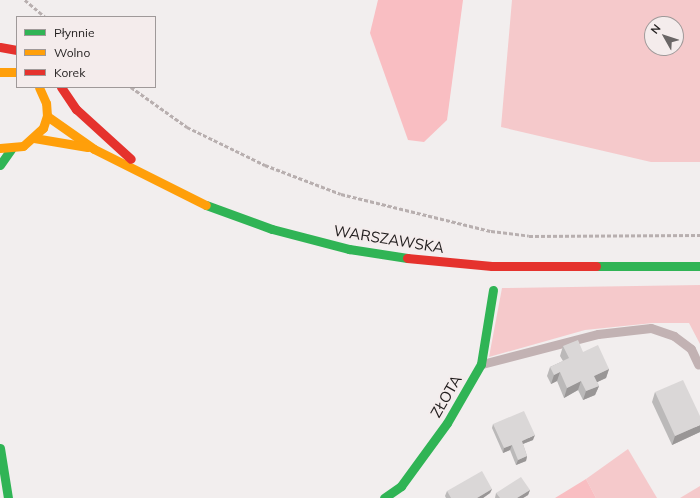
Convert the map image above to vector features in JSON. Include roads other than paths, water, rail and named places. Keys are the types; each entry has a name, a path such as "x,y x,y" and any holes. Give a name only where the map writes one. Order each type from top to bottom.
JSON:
{"main road":[{"path":"0,47 16,50"},
{"path":"0,72 16,72"},
{"path":"0,148 11,149 23,146 34,138 42,128 47,116 46,103 39,88"},
{"path":"61,88 76,109 151,177"},
{"name":"WARSZAWSKA","path":"47,116 94,149 198,202 272,229 357,250 418,260 492,266 700,266"},
{"name":"WARSZAWSKA","path":"34,138 94,149"},
{"path":"0,165 11,149"},
{"name":"ZŁOTA","path":"384,498 402,486 447,423 481,364 493,290"},
{"path":"0,448 8,498"}],"lane":[{"path":"481,364 598,334 651,328 674,336 691,349 698,364"}]}
